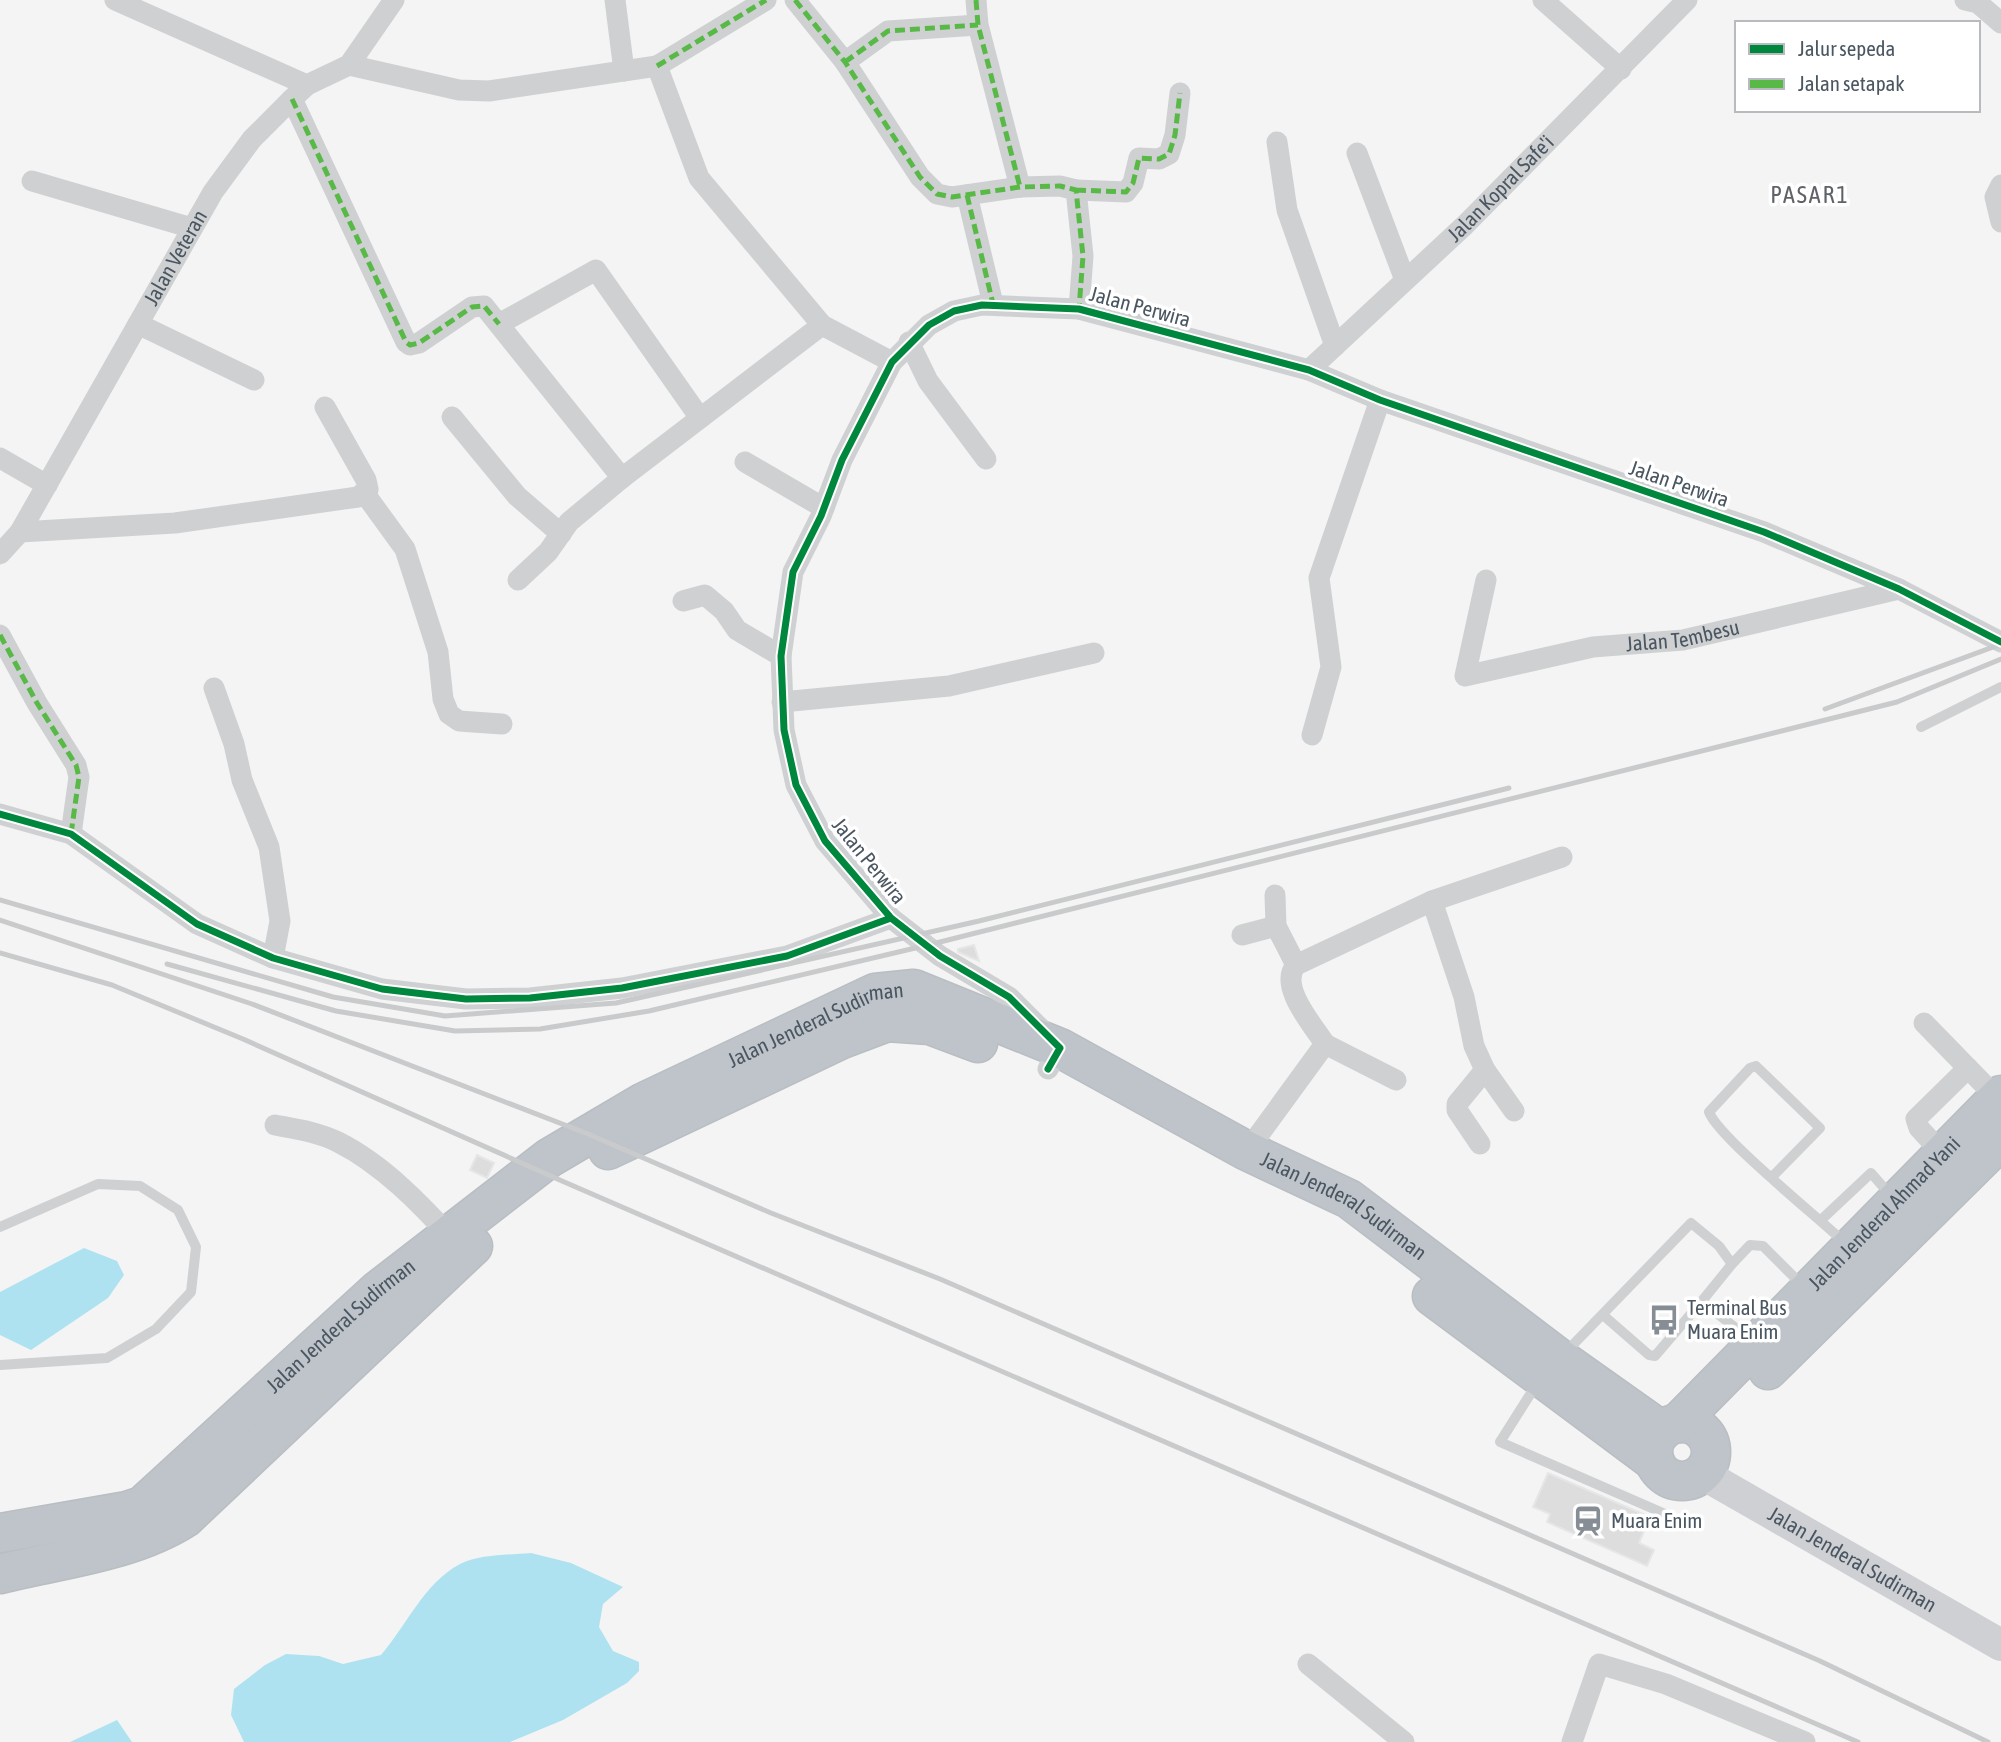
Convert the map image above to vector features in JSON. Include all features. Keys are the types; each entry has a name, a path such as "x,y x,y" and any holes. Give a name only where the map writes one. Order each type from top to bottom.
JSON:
{"highway":[{"name":"Jalan Jenderal Sudirman","path":"0,1574 142,1539 165,1530 184,1518 457,1244 549,1158 644,1102 875,993 914,989 1349,1199 1549,1368"},
{"name":"Jalan Jenderal Sudirman","path":"1054,1058 1336,1222 1549,1368 1675,1437 1660,1471 1676,1481 1695,1479 1703,1474"},
{"name":"Jalan Jenderal Ahmad Yani","path":"1675,1437 1809,1292 1862,1259 1896,1202 1999,1097"},
{"name":"Jalan Jenderal Ahmad Yani","path":"1675,1437 1862,1259 2001,1140"},
{"name":"Jalan Jenderal Sudirman","path":"0,1533 127,1511 142,1506 377,1291 457,1244"}],"main road":[{"name":"Jalan Jenderal Sudirman","path":"1703,1474 2001,1645"}],"street":[{"path":"115,0 300,92 406,342 410,345 419,343 472,306 484,306 622,478"},
{"name":"Jalan Veteran","path":"0,554 20,532 213,192 252,139 300,92 349,65 394,0"},
{"path":"615,0 624,71"},
{"path":"349,65 459,90 479,91 657,66 766,0"},
{"path":"794,0 845,62 926,184 943,196 1020,187 1067,186 1076,190 1126,192 1133,183 1139,158 1159,159 1169,154 1175,135 1180,93"},
{"path":"976,0 978,25 1020,187"},
{"path":"1543,0 1621,69"},
{"name":"Jalan Kopral Safe'i","path":"1309,370 1621,69 1687,0"},
{"path":"1965,0 1978,3 2001,23"},
{"path":"845,62 888,30 978,25"},
{"path":"657,66 699,178 822,325 891,362"},
{"path":"1277,142 1287,210 1335,346"},
{"path":"1357,153 1405,280"},
{"path":"32,181 192,228"},
{"path":"2001,185 1995,197 2001,222"},
{"path":"1076,190 1083,256 1079,309"},
{"path":"967,195 992,304"},
{"path":"499,324 596,270 700,418"},
{"name":"Jalan Perwira","path":"1054,1058 1009,997 940,956 891,918 825,841 796,785 789,760 782,702 781,656 793,572 824,508 842,460 891,362 929,325 954,311 992,304 1079,309 1309,370 1380,400 1764,532 1899,589 2001,642"},
{"path":"138,324 254,380"},
{"path":"518,580 548,552 569,522 622,478 822,325"},
{"path":"909,342 928,381 986,459"},
{"path":"1312,735 1331,667 1319,578 1380,400"},
{"path":"324,407 366,480 365,494 405,549 438,652 443,699 449,714 459,721 502,724"},
{"path":"452,417 517,496 561,534"},
{"path":"0,458 47,485"},
{"path":"745,462 824,508"},
{"path":"20,532 175,523 347,499 365,494"},
{"name":"Jalan Tembesu","path":"1486,580 1465,676 1593,647 1683,639 1899,589"},
{"path":"683,601 705,595 724,611 737,630 781,656"},
{"path":"0,635 78,770 71,834"},
{"path":"782,702 949,686 1094,653"},
{"path":"214,688 234,744 242,780 269,848 280,921 273,958"},
{"path":"0,814 71,834 197,924 273,958 382,989 467,999 530,998 622,988 787,956 891,918"},
{"path":"1396,1080 1325,1044 1292,989 1290,977 1296,965 1432,901 1562,857"},
{"path":"1275,895 1276,926 1296,965"},
{"path":"1432,901 1464,997 1474,1046 1485,1070 1514,1111"},
{"path":"1241,935 1276,926"},
{"path":"1924,1023 1999,1097"},
{"path":"1247,1151 1325,1044"},
{"path":"1942,1153 1919,1128 1916,1119 1968,1068"},
{"path":"1480,1144 1457,1110 1457,1104 1485,1070"},
{"path":"275,1125 310,1132 339,1143 388,1176 457,1244"},
{"path":"1308,1664 1404,1742"},
{"path":"1572,1742 1600,1664 1666,1684 1805,1742"}],"lane":[{"path":"1921,727 2001,687"},
{"path":"1772,1177 1820,1128 1756,1066 1750,1068 1710,1112 1715,1124 1772,1177 1821,1220 1862,1259"},
{"path":"1821,1220 1871,1173 1896,1202"},
{"path":"0,1227 98,1184 140,1186 178,1210 196,1247 191,1292 156,1329 107,1358 0,1365"},
{"path":"1663,1513 1500,1442 1549,1368 1691,1223 1719,1246 1732,1264"},
{"path":"1603,1315 1649,1355 1655,1356 1750,1245 1763,1246 1809,1292"},
{"path":"1702,1301 1757,1346"}],"water":[{"path":"84,1248 117,1261 124,1275 108,1298 31,1350 0,1335 0,1292"},
{"path":"531,1553 571,1563 623,1587 603,1604 599,1627 613,1651 639,1662 639,1671 627,1683 563,1720 510,1742 244,1742 231,1715 234,1689 265,1665 286,1654 319,1656 343,1664 381,1655 426,1593 447,1572 477,1558"},
{"path":"117,1720 132,1742 70,1742"}],"building":[{"path":"974,945 979,961 958,952 958,949"},
{"path":"477,1155 494,1163 487,1178 470,1170"},
{"path":"1548,1473 1650,1517 1639,1543 1654,1550 1647,1566 1547,1522 1550,1514 1533,1507"}],"railway":[{"path":"1825,709 2001,644"},
{"path":"167,964 336,1011 455,1031 540,1029 649,1011 928,945 1897,702 2001,659"},
{"path":"0,900 333,997 445,1016 616,1003 979,921 1509,788"},
{"path":"0,920 252,1004 588,1134 771,1213 940,1279 1820,1661 1988,1742"},
{"path":"0,953 112,985 243,1039 562,1181 1858,1742"}],"marked path":[{"path":"657,66 766,0"},
{"path":"795,0 845,62 920,177 937,194 952,197 1020,187 1060,186 1076,190 1083,256 1079,309"},
{"path":"976,0 978,25 1020,187"},
{"path":"845,62 888,31 978,25"},
{"path":"1076,190 1126,192 1133,183 1139,158 1159,159 1169,154 1175,135 1180,93"},
{"path":"292,99 406,342 410,345 419,343 472,307 484,306 499,324"},
{"path":"967,195 993,304"},
{"path":"0,635 37,703 76,765 79,777 71,834"}],"cycle path":[{"path":"1048,1069 1060,1048 1009,997 940,956 891,918 825,841 796,785 784,730 781,656 793,572 821,516 842,460 892,362 929,325 954,311 982,305 1079,309 1309,370 1380,400 1764,532 1899,589 2001,642"},
{"path":"0,814 71,834 197,924 273,958 382,989 466,999 530,998 622,988 787,956 891,918"}],"place":[{"name":"Terminal Bus Muara Enim","path":"1664,1320"},
{"name":"Muara Enim","path":"1588,1521"}],"district":[{"name":"PASAR1","path":"1810,195"}]}
